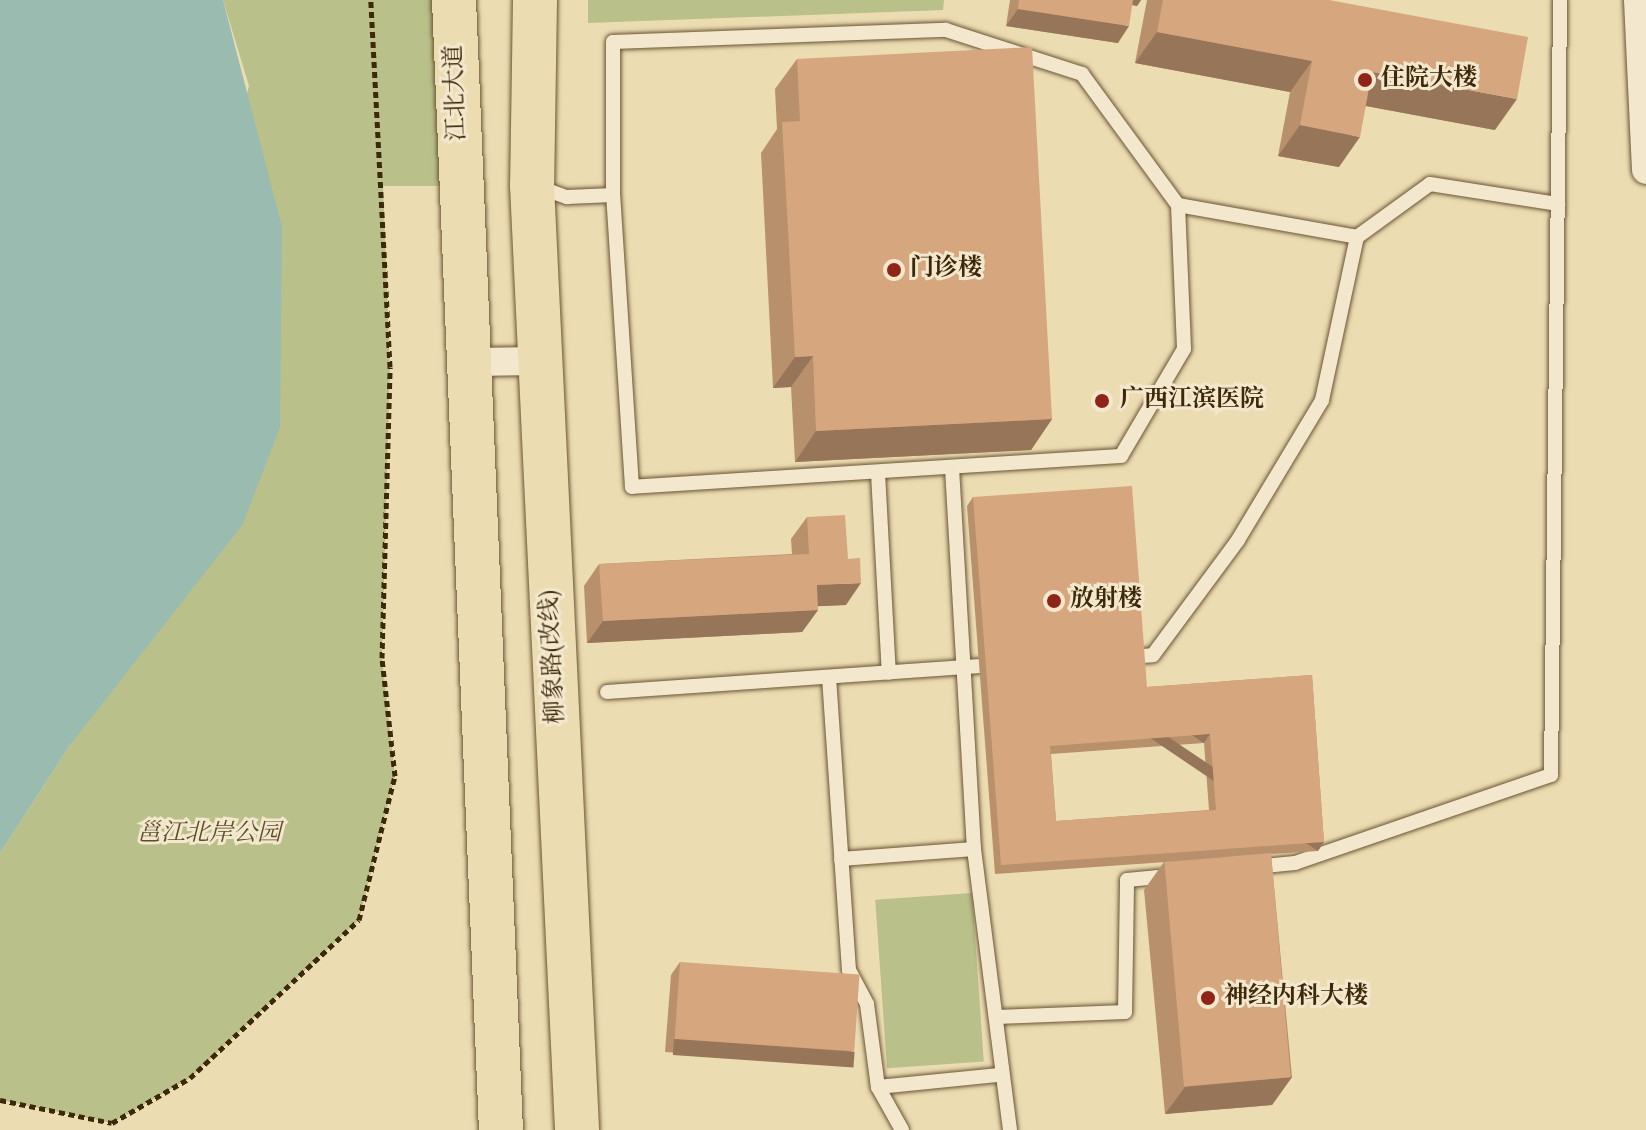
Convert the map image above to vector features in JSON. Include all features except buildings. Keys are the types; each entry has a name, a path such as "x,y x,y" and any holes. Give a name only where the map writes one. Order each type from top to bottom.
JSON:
{"main road":[{"name":"江北大道","path":"454,0 470,362"},
{"path":"532,185 535,0"},
{"name":"柳象路(改线)","path":"532,185 577,1130"},
{"path":"470,362 501,1130"}],"street":[{"path":"1638,0 1646,170"},
{"path":"470,362 540,361"}],"lane":[{"path":"1234,869 1295,863 1551,775 1560,0"},
{"path":"946,30 1082,74 1178,205 1184,349 1121,456 632,487 613,195 613,42 946,30"},
{"path":"1105,658 1153,655 1238,540 1322,400 1357,237 1430,184 1558,204"},
{"path":"532,185 567,197 613,195"},
{"path":"1178,205 1357,237"},
{"path":"952,468 974,849 997,1017 999,1075 1010,1130"},
{"path":"878,473 889,673"},
{"path":"607,692 1010,664"},
{"path":"829,677 849,970 867,1004 878,1087 902,1130"},
{"path":"841,859 974,849"},
{"path":"997,1017 1125,1012 1127,880 1188,874"},
{"path":"878,1087 999,1075"}],"path":[{"path":"0,1100 112,1123 190,1078 359,920 395,776 382,658 390,367 371,0"}],"green space":[{"name":"邕江北岸公园","path":"223,0 454,0 460,186 383,186 390,367 382,658 395,776 359,920 190,1078 112,1123 0,1100 0,853 70,745 249,86"},
{"path":"588,0 944,0 943,10 588,23"},
{"path":"972,893 984,1062 887,1068 875,900"}],"water":[{"path":"0,0 223,0 282,227 280,427 243,524 70,745 0,853"}],"place":[{"name":"住院大楼","path":"1365,80"},
{"name":"门诊楼","path":"894,270"},
{"name":"广西江滨医院","path":"1102,401"},
{"name":"放射楼","path":"1054,601"},
{"name":"神经内科大楼","path":"1208,998"}]}
